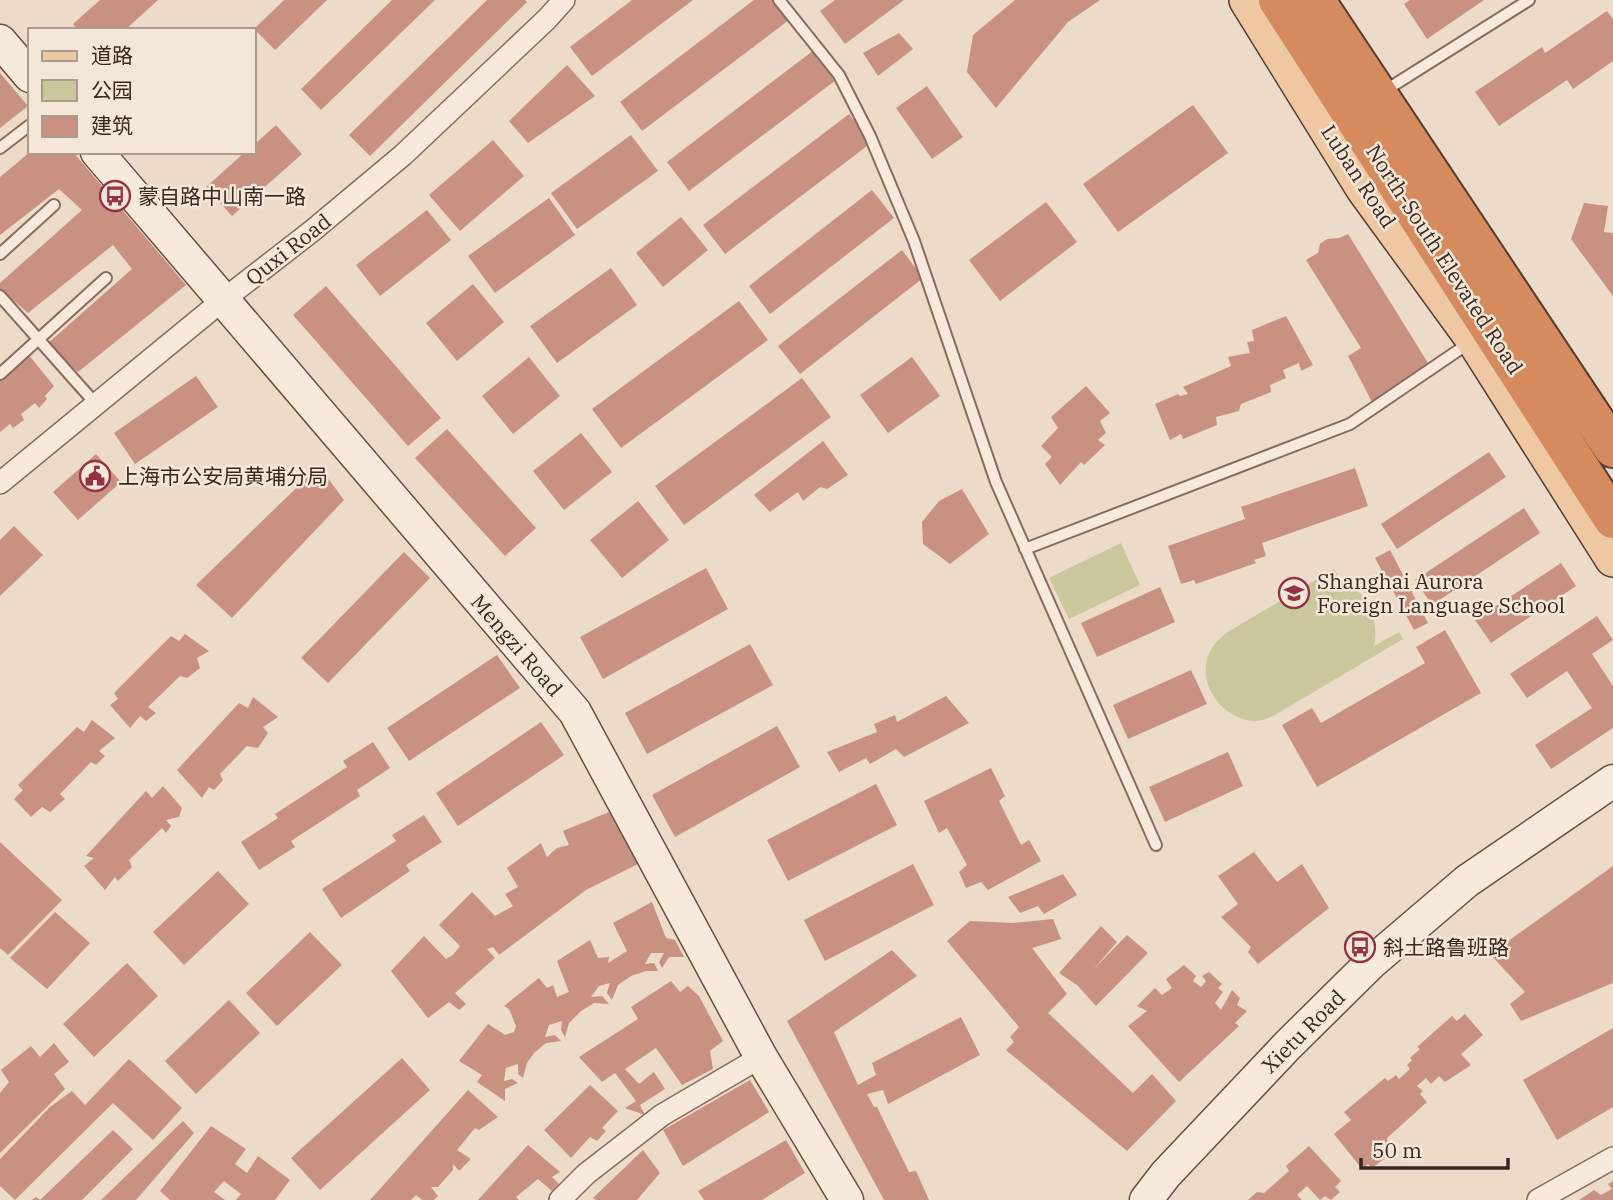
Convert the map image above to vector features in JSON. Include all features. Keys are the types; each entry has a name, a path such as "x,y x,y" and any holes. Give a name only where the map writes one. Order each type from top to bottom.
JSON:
{"highway":[{"name":"North-South Elevated Road","path":"1275,0 1324,10 1613,448"},
{"name":"North-South Elevated Road","path":"1324,10 1613,519"}],"main road":[{"name":"Luban Road","path":"1247,0 1364,189 1474,340 1613,559"},
{"path":"1324,10 1386,90 1613,420"}],"street":[{"name":"Quxi Road","path":"0,482 403,155 564,0"},
{"path":"0,41 28,74"},
{"name":"Mengzi Road","path":"99,154 575,712 761,1057 848,1200"},
{"name":"Xietu Road","path":"1146,1200 1166,1174 1288,1045 1371,963 1467,881 1613,781"},
{"path":"561,1200 586,1174 662,1115 761,1057"},
{"path":"1538,1200 1613,1158"}],"lane":[{"path":"779,0 839,75 870,136 914,242 996,482 1156,845"},
{"path":"1386,90 1529,0"},
{"path":"0,148 28,127"},
{"path":"0,254 54,205"},
{"path":"0,374 106,278"},
{"path":"0,296 96,403"},
{"path":"1025,549 1350,424 1474,340"}],"green space":[{"path":"1121,543 1140,585 1069,619 1049,578"},
{"path":"1334,569 1338,575 1331,580 1353,588 1367,603 1375,623 1374,646 1399,632 1403,639 1275,715 1254,721 1230,713 1212,694 1207,682 1208,657 1215,643 1226,633"}],"building":[{"path":"100,0 158,0 127,28 76,28 73,24"},
{"path":"284,0 327,0 275,50 255,28"},
{"path":"392,0 435,0 321,110 301,89"},
{"path":"487,0 527,2 370,156 349,135"},
{"path":"632,0 693,0 592,76 570,47"},
{"path":"754,0 774,0 789,20 642,131 620,102"},
{"path":"835,0 904,0 845,44 820,11"},
{"path":"1015,0 1100,0 1068,22 996,108 967,72 973,35"},
{"path":"1410,0 1484,0 1427,39 1404,4"},
{"path":"1607,11 1613,19 1613,61 1573,89 1567,80 1499,126 1475,92 1542,47 1545,53"},
{"path":"899,33 913,49 878,76 863,53"},
{"path":"814,50 836,80 689,191 667,162"},
{"path":"567,65 595,96 528,143 509,121"},
{"path":"0,73 28,106 0,128"},
{"path":"927,86 963,137 932,159 896,108"},
{"path":"1193,105 1228,153 1118,232 1083,184"},
{"path":"849,114 871,143 725,254 703,225"},
{"path":"276,125 302,154 232,216 206,187 243,154 256,154 256,143"},
{"path":"631,135 658,171 577,229 551,193"},
{"path":"493,140 524,176 460,231 429,195"},
{"path":"28,154 75,154 186,285 78,372 47,344 132,269 113,245 28,313 0,289 0,283 82,210 59,189 0,235 0,177"},
{"path":"872,190 894,218 770,314 749,286"},
{"path":"549,198 575,235 495,293 468,256"},
{"path":"1046,202 1077,242 1000,301 969,260"},
{"path":"1584,203 1608,206 1604,232 1613,233 1613,296 1571,239"},
{"path":"427,210 451,240 380,296 356,265"},
{"path":"681,217 708,250 663,287 636,253"},
{"path":"1348,234 1428,363 1372,402 1348,356 1361,348 1306,260 1318,253 1320,244 1327,239"},
{"path":"902,250 923,278 800,374 778,346"},
{"path":"611,268 637,305 557,363 530,326"},
{"path":"473,284 504,322 457,361 426,323"},
{"path":"326,286 441,418 408,446 293,315"},
{"path":"739,301 768,340 621,448 592,409"},
{"path":"1286,316 1313,365 1301,371 1299,363 1283,370 1286,378 1270,385 1271,392 1241,404 1239,411 1216,417 1217,425 1183,439 1181,434 1170,440 1155,404 1178,394 1188,394 1183,387 1231,366 1228,357 1250,353 1247,342 1254,341 1252,330"},
{"path":"28,354 54,386 39,408 35,403 21,414 24,420 13,428 10,424 0,432 0,378"},
{"path":"529,357 560,396 513,434 482,396"},
{"path":"912,357 940,396 888,433 860,395"},
{"path":"196,376 218,407 135,464 114,433"},
{"path":"802,378 831,417 684,525 655,486"},
{"path":"1086,386 1110,413 1100,421 1106,433 1098,440 1105,445 1084,465 1081,462 1060,485 1045,464 1052,457 1041,446 1058,428 1051,417"},
{"path":"447,429 536,528 505,556 415,458"},
{"path":"581,433 612,472 564,510 533,471"},
{"path":"823,441 848,475 827,489 820,487 803,501 798,492 770,512 754,495"},
{"path":"1489,452 1506,477 1397,549 1381,524"},
{"path":"96,454 121,482 78,520 53,492"},
{"path":"319,466 344,500 232,618 196,585"},
{"path":"1355,468 1368,506 1262,543 1266,556 1254,560 1256,563 1196,584 1194,580 1181,584 1168,546 1245,519 1241,507"},
{"path":"962,489 989,534 950,564 923,544 922,522 939,501"},
{"path":"638,501 669,540 622,578 590,540"},
{"path":"1524,508 1540,533 1432,605 1415,580"},
{"path":"14,526 43,555 0,596 0,540"},
{"path":"1390,550 1428,623 1414,630 1375,558"},
{"path":"404,552 430,578 328,683 301,658"},
{"path":"1561,563 1576,586 1491,643 1475,620"},
{"path":"706,568 728,609 603,679 580,637"},
{"path":"1160,587 1175,622 1097,657 1081,623"},
{"path":"1597,616 1613,640 1592,654 1613,686 1613,728 1551,769 1535,745 1592,708 1567,671 1527,698 1510,674"},
{"path":"1445,630 1481,693 1317,787 1282,725 1312,708 1321,723 1425,663 1416,647"},
{"path":"185,634 209,651 197,658 200,668 187,678 180,676 148,707 156,713 146,721 140,716 130,728 110,705 118,699 114,693 171,636 179,641"},
{"path":"750,644 773,685 647,754 625,713"},
{"path":"497,655 520,688 409,761 387,728"},
{"path":"1191,670 1207,704 1128,739 1113,705"},
{"path":"946,696 969,723 904,757 896,749 870,764 866,758 839,772 827,752 877,732 874,724 895,715 897,722"},
{"path":"253,697 278,717 263,727 268,733 258,748 247,746 220,774 223,780 214,790 209,787 202,798 177,770 239,703 248,708"},
{"path":"92,720 115,738 99,751 105,756 96,765 91,762 60,794 65,799 50,812 42,807 31,817 14,799 23,790 18,785 77,727 84,732"},
{"path":"541,722 564,755 458,826 436,793"},
{"path":"777,726 800,767 675,837 652,795"},
{"path":"373,742 390,768 357,790 360,796 291,841 295,847 259,870 241,842 278,818 275,814 347,767 343,761"},
{"path":"1228,752 1243,786 1165,822 1149,787"},
{"path":"991,768 1005,796 999,801 1021,845 1029,840 1041,861 988,890 981,882 966,888 959,872 967,865 947,828 939,833 924,801"},
{"path":"876,784 897,825 788,881 767,840"},
{"path":"163,786 182,808 179,817 166,820 171,826 166,833 162,828 129,860 132,867 118,881 115,877 105,890 84,866 94,858 86,856 146,791 152,798"},
{"path":"609,812 638,864 586,890 499,955 493,947 487,949 495,958 455,993 466,1004 459,1010 449,1002 428,1018 391,971 424,936 446,959 453,955 460,946 439,925 472,892 495,916 513,906 505,894 518,887 507,868 541,843 547,857 557,848 569,845 563,831"},
{"path":"424,815 442,842 406,865 410,871 341,918 322,889 396,841 392,835"},
{"path":"0,842 62,900 8,955 0,948"},
{"path":"1254,852 1277,882 1302,864 1329,908 1258,964 1248,952 1251,947 1221,917 1238,904 1218,876"},
{"path":"913,864 934,905 825,961 804,920"},
{"path":"1613,866 1613,983 1521,1021 1510,1004 1525,992 1490,954"},
{"path":"218,871 249,904 184,965 153,932"},
{"path":"1063,874 1077,895 1044,914 1038,906 1020,913 1008,897"},
{"path":"652,902 666,938 675,940 684,957 669,957 662,968 659,962 664,953 651,953 645,964 654,963 658,971 646,971 631,976 618,985 612,1000 607,993 610,983 599,986 591,997 602,996 609,1004 594,1003 581,1011 569,1023 565,1037 561,1030 562,1021 549,1025 545,1037 555,1035 561,1041 546,1043 534,1053 527,1063 523,1078 518,1074 518,1064 506,1068 504,1081 512,1079 518,1083 505,1089 505,1101 477,1082 482,1075 459,1061 488,1024 505,1035 514,1032 516,1026 509,1009 504,1006 539,978 547,988 553,985 557,997 569,992 557,961 590,940 598,958 609,957 608,963 627,951 613,923"},
{"path":"55,912 90,943 47,989 10,958"},
{"path":"1053,919 1061,939 1032,948 1067,994 1048,1013 1133,1093 1152,1074 1176,1101 1127,1151 1006,1050 1014,1042 1010,1037 1019,1027 947,941 970,921 1013,923"},
{"path":"1101,926 1117,942 1093,970 1127,935 1148,953 1096,1006 1077,985 1059,973"},
{"path":"310,932 342,965 277,1026 246,993"},
{"path":"892,950 917,976 834,1032 858,1085 876,1075 872,1063 961,1017 980,1055 888,1104 883,1090 867,1094 874,1107 877,1107 909,1172 916,1171 929,1200 884,1200 787,1021"},
{"path":"127,963 158,996 94,1057 63,1024"},
{"path":"1184,965 1196,976 1193,981 1201,987 1206,981 1202,976 1209,972 1222,984 1218,988 1223,992 1215,1003 1221,1010 1232,990 1240,998 1237,1005 1247,1011 1235,1023 1239,1026 1179,1082 1128,1026 1147,1011 1137,1006 1155,988 1162,995 1172,988 1166,979"},
{"path":"671,981 680,992 688,986 699,996 723,1041 710,1051 713,1069 682,1085 656,1048 625,1069 639,1084 654,1072 665,1089 640,1105 645,1115 625,1108 636,1101 615,1073 602,1082 579,1057 638,1019 631,1007"},
{"path":"229,1000 260,1033 196,1094 165,1061"},
{"path":"1465,1014 1483,1035 1461,1054 1471,1065 1445,1082 1439,1076 1431,1084 1426,1078 1417,1086 1423,1091 1420,1094 1427,1102 1387,1138 1388,1143 1382,1148 1389,1155 1372,1168 1368,1164 1362,1169 1334,1134 1351,1120 1344,1112 1385,1078 1388,1081 1396,1075 1399,1079 1410,1069 1407,1065 1420,1049 1417,1047 1452,1016 1457,1021"},
{"path":"1613,1028 1613,1107 1557,1140 1523,1080"},
{"path":"54,1043 69,1062 54,1074 65,1089 0,1153 0,1093 9,1082 1,1070 31,1046 40,1057"},
{"path":"402,1058 430,1090 320,1190 291,1158"},
{"path":"129,1059 182,1108 153,1140 113,1103 15,1200 0,1186 0,1159 50,1107 72,1091 85,1105"},
{"path":"750,1080 769,1112 683,1166 663,1130"},
{"path":"590,1085 618,1111 602,1128 606,1131 597,1141 590,1137 571,1158 544,1130"},
{"path":"468,1090 498,1117 479,1130 475,1128 457,1150 471,1159 459,1171 453,1164 453,1170 438,1187 431,1187 438,1196 434,1200 422,1200 416,1195 411,1200 370,1200"},
{"path":"183,1121 194,1133 136,1200 101,1200"},
{"path":"211,1126 246,1149 235,1164 247,1173 258,1156 290,1180 275,1200 236,1200 241,1194 224,1181 214,1192 225,1200 170,1200 160,1191"},
{"path":"113,1130 133,1149 82,1200 40,1200"},
{"path":"786,1140 805,1173 762,1200 704,1200 698,1191"},
{"path":"528,1145 560,1172 552,1177 559,1184 552,1191 538,1179 516,1197 519,1200 478,1200"},
{"path":"1309,1146 1341,1181 1335,1187 1340,1192 1331,1200 1325,1196 1320,1200 1307,1186 1297,1195 1302,1200 1248,1200 1257,1192 1264,1193 1289,1171 1286,1166"},
{"path":"643,1150 660,1173 637,1200 593,1198"},
{"path":"1613,1181 1613,1200 1579,1200 1594,1190 1601,1195 1612,1189 1608,1184"}],"place":[{"name":"蒙自路中山南一路","path":"115,196"},
{"name":"上海市公安局黄埔分局","path":"95,476"},
{"name":"Shanghai Aurora Foreign Language School","path":"1294,593"},
{"name":"斜土路鲁班路","path":"1360,947"}]}
